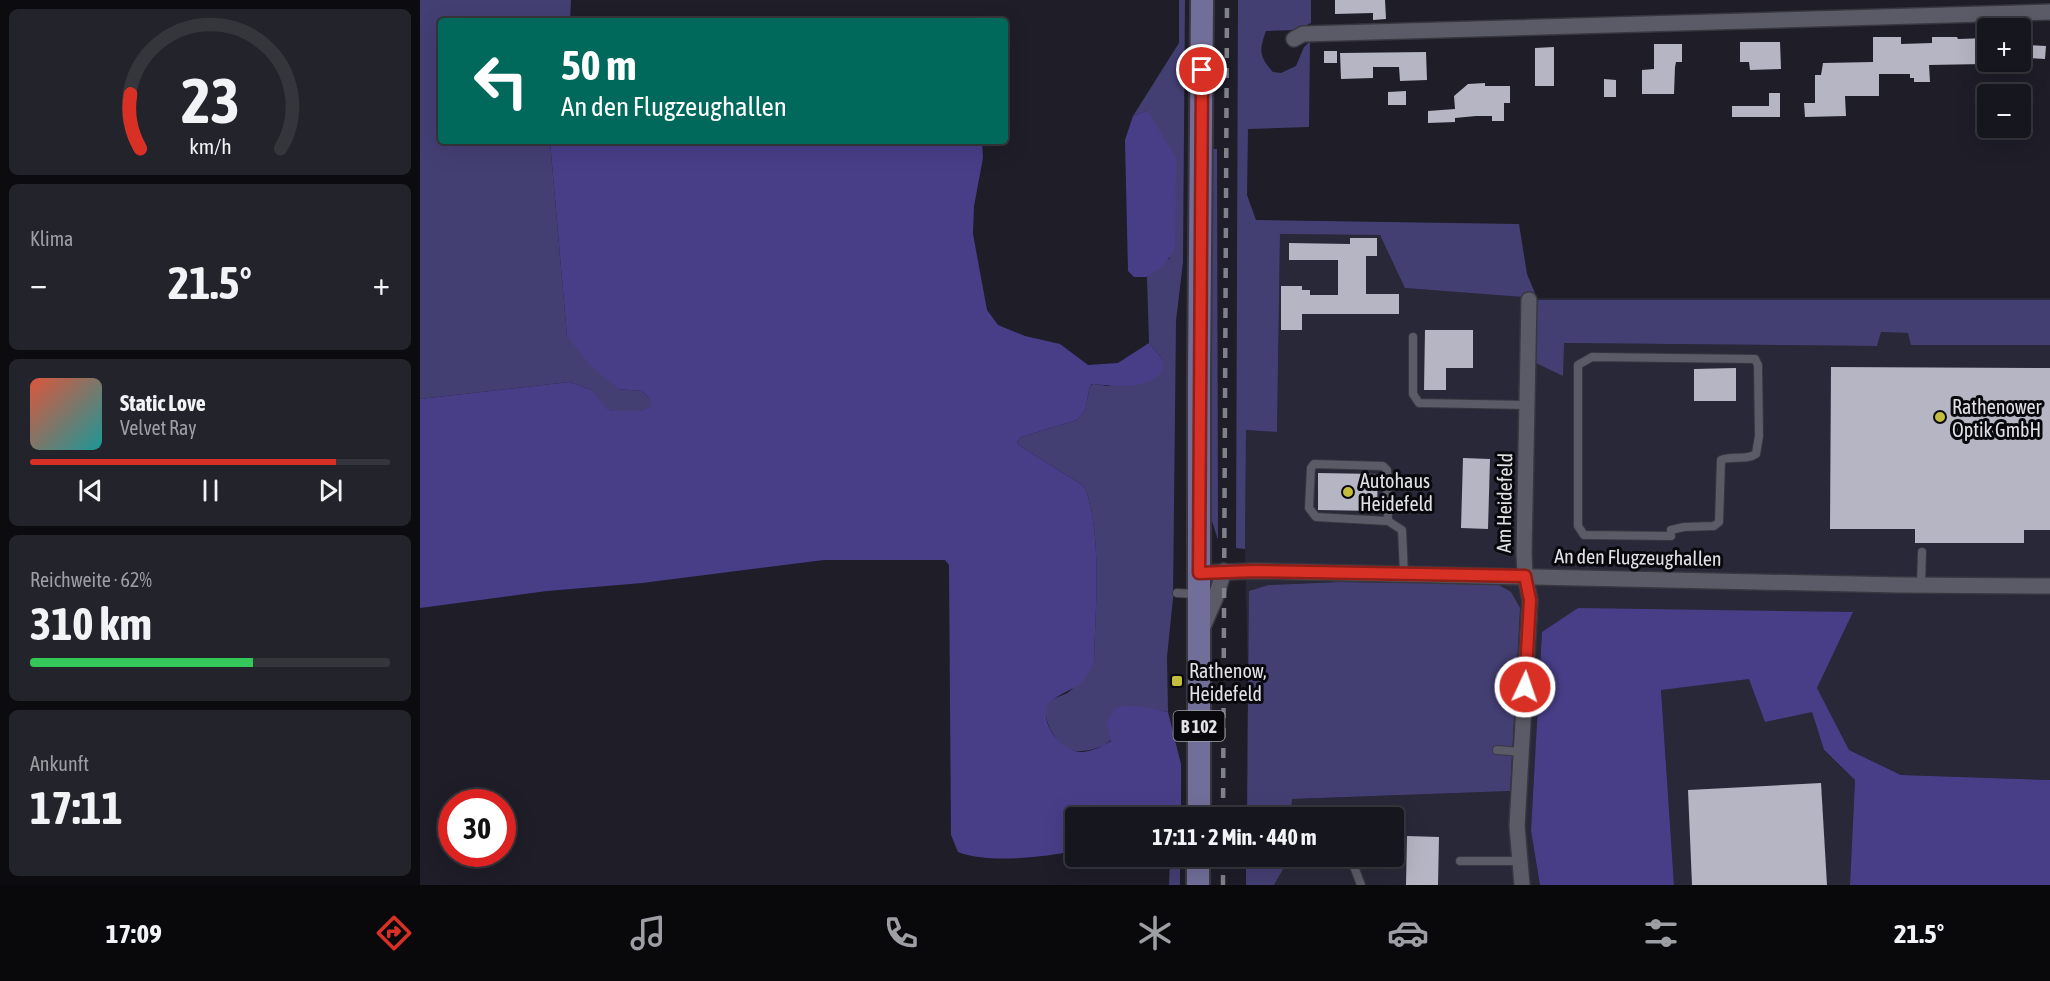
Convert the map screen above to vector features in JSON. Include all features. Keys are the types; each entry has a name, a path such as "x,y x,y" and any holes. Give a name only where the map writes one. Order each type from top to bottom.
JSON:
{"main road":[{"name":"B 102","path":"1199,807 1202,0"},
{"path":"1198,867 1198,885"}],"street":[{"path":"1294,39 1303,34 2050,12"},
{"name":"Am Heidefeld","path":"1522,885 1517,826 1530,600 1525,576 1529,300"},
{"name":"An den Flugzeughallen","path":"1199,584 1224,571 2050,586"},
{"path":"1199,634 1224,571"}],"lane":[{"path":"1413,337 1413,394 1419,403 1526,405"},
{"path":"1592,357 1755,359 1758,364 1759,436 1756,454 1753,457 1728,457 1721,460 1719,522 1714,526 1684,527 1671,533 1584,535 1578,526 1578,365 1592,357"},
{"path":"1388,521 1388,470 1383,466 1314,464 1311,468 1309,508 1316,517 1388,521 1402,530 1404,574"},
{"path":"1921,585 1922,552"},
{"path":"1177,593 1199,584"},
{"path":"1497,750 1521,752"},
{"path":"1460,861 1519,861"},
{"path":"1354,867 1361,885"}],"shaded area":[{"path":"420,0 571,0 570,18 438,18 438,144 550,144 567,336 618,389 642,391 650,399 650,408 641,411 614,411 605,408 592,390 569,382 420,399"},
{"path":"1179,0 1185,0 1183,262 1176,321 1173,598 1167,657 1168,712 1137,707 1116,735 1106,744 1086,751 1072,751 1056,739 1048,722 1046,711 1049,703 1070,691 1094,663 1096,548 1094,525 1084,486 1017,442 1021,437 1077,420 1085,411 1090,386 1093,384 1108,386 1163,360 1149,343 1147,277 1170,258 1146,111 1133,116 1179,43"},
{"path":"1238,0 1311,0 1311,23 1296,30 1266,31 1262,43 1265,62 1273,72 1281,73 1296,66 1304,47 1310,41 1309,127 1248,129 1247,195 1256,220 1519,224 1527,274 1537,298 1405,288 1380,235 1280,234 1277,432 1246,430 1245,549 1236,548"},
{"path":"1146,111 1176,158 1175,250 1163,266 1147,277 1134,277 1128,271 1125,140 1133,116"},
{"path":"550,144 982,144 983,158 974,206 973,234 987,310 998,325 1025,336 1060,344 1088,365 1118,363 1149,343 1163,360 1162,370 1150,381 1130,385 1092,384 1085,411 1077,420 1021,437 1017,442 1084,486 1094,525 1097,572 1094,663 1082,682 1048,705 1046,712 1049,728 1054,736 1067,747 1074,751 1085,752 1111,741 1107,722 1113,711 1119,707 1137,706 1168,712 1181,764 1181,807 1065,807 1065,853 1000,859 971,856 958,852 951,835 949,565 945,560 824,560 642,583 547,591 420,608 420,399 569,382 592,390 606,408 614,411 641,411 650,407 650,399 642,391 618,389 589,364 567,336"},
{"path":"1209,149 1217,149 1218,540 1211,518"},
{"path":"1280,234 1380,235 1406,288 1537,298 2050,298 2050,300 1537,300 1563,376 1563,343 1877,346 1881,332 2050,345 2050,780 1902,775 1849,750 1817,688 1853,612 1542,632 1531,831 1540,885 1274,885 1284,867 1404,867 1404,807 1292,807 1292,799 1509,791 1497,584 1340,582 1269,585 1250,652 1246,807 1248,681 1245,549 1246,430 1277,432"},
{"path":"1536,300 2050,300 2050,345 1911,345 1908,333 1881,332 1877,346 1564,343 1563,376 1534,362"},
{"path":"1340,582 1497,584 1511,592 1520,608 1510,791 1292,799 1292,807 1247,807 1249,591 1269,585"},
{"path":"1578,608 1853,612 1817,688 1849,750 1901,775 2050,780 2050,885 1850,885 1855,780 1824,750 1812,712 1765,722 1749,679 1661,690 1674,885 1540,885 1531,831 1542,632"},
{"path":"1749,679 1812,712 1824,751 1855,780 1850,885 1674,885 1661,689"},
{"path":"1170,867 1180,867 1180,885 1169,885"},
{"path":"1246,867 1284,867 1274,885 1246,885"}],"building":[{"path":"1335,0 1385,0 1386,19 1373,20 1373,13 1335,14"},
{"path":"1873,37 1901,37 1901,44 1932,43 1932,37 1977,38 1977,64 1929,65 1930,82 1914,82 1910,74 1879,74 1879,96 1845,96 1846,116 1805,117 1804,103 1815,103 1815,75 1821,75 1823,63 1873,62"},
{"path":"1740,42 1780,42 1781,69 1750,70 1749,62 1740,62"},
{"path":"1654,44 1682,44 1682,62 1676,62 1675,67 1674,94 1642,94 1642,70 1654,69"},
{"path":"2031,45 2046,46 2045,59 2031,58"},
{"path":"1554,47 1554,86 1535,86 1535,48"},
{"path":"1324,51 1337,51 1337,63 1324,63"},
{"path":"1426,52 1427,80 1400,81 1399,67 1373,67 1373,78 1341,79 1340,53"},
{"path":"1984,72 2001,72 2001,73 1984,74"},
{"path":"1604,79 1616,80 1616,97 1604,97"},
{"path":"1485,83 1485,86 1510,86 1510,103 1504,103 1504,121 1492,121 1492,116 1476,116 1455,118 1455,122 1428,123 1428,111 1455,109 1454,96 1468,84"},
{"path":"1406,91 1406,105 1388,105 1388,92"},
{"path":"1769,93 1780,93 1780,117 1732,117 1732,106 1769,106"},
{"path":"1350,238 1377,238 1377,256 1366,256 1366,294 1399,294 1399,314 1302,314 1302,330 1281,330 1281,286 1302,286 1302,290 1310,290 1310,295 1338,295 1338,260 1289,260 1289,243 1350,244"},
{"path":"1425,330 1473,330 1473,368 1446,368 1446,390 1424,390"},
{"name":"Rathenower Optik GmbH","path":"1831,367 2050,368 2050,530 2024,530 2024,543 1915,543 1915,529 1830,529"},
{"path":"1736,368 1736,401 1694,401 1694,369"},
{"path":"1463,458 1490,459 1488,529 1461,528"},
{"name":"Autohaus Heidefeld","path":"1318,473 1378,474 1377,511 1318,510"},
{"path":"1821,783 1827,885 1692,885 1688,790"},
{"path":"1407,836 1439,837 1438,885 1406,885"}],"railway":[{"path":"1223,807 1227,0"},
{"path":"1223,867 1223,885"}],"place":[{"name":"Rathenower Optik GmbH","path":"1940,417"},
{"name":"Autohaus Heidefeld","path":"1348,492"},
{"name":"Rathenow, Heidefeld","path":"1177,681"}],"route":[{"path":"1202,70 1199,573 1255,571 1525,576 1530,600 1525,687"}]}
